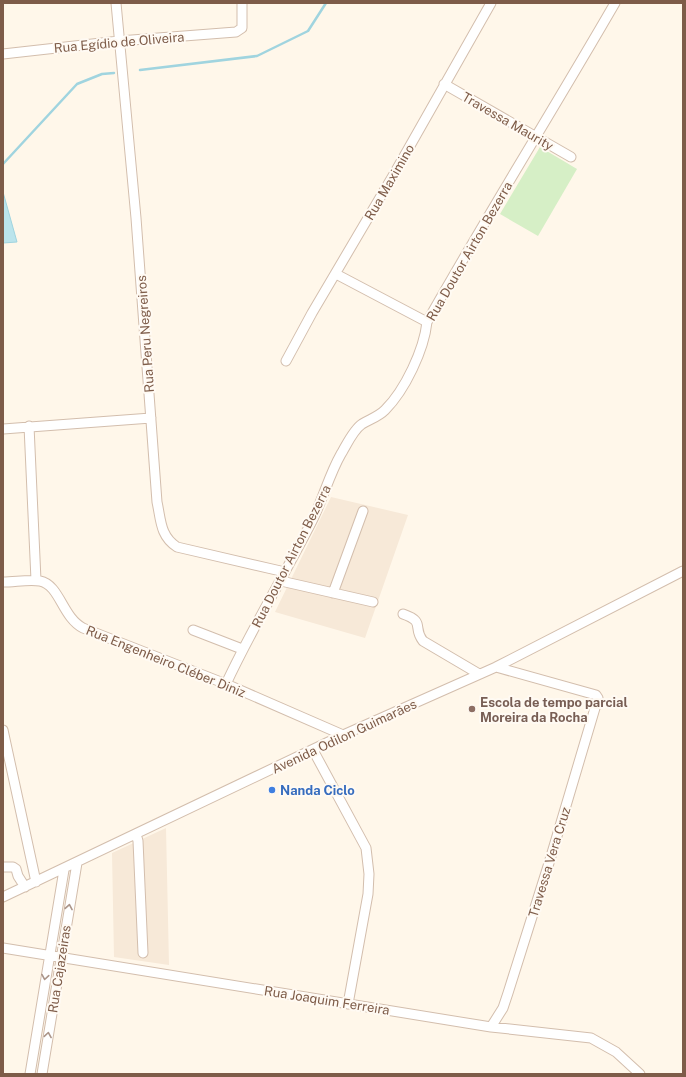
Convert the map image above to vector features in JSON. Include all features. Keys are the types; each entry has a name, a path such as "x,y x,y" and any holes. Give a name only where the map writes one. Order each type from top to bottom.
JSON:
{"street":[{"name":"Rua Peru Negreiros","path":"116,3 136,218 157,502 163,532 166,539 177,547 283,576 333,593 373,602"},
{"name":"Rua Egídio de Oliveira","path":"3,54 119,40 236,32 242,28 242,3"},
{"name":"Rua Maximino","path":"286,361 312,313 336,274 491,3"},
{"name":"Rua Doutor Airton Bezerra","path":"226,684 242,649 313,519 340,456 358,427 379,416 400,390 415,363 425,337 427,322 474,239 536,138 615,3"},
{"name":"Travessa Maurity","path":"444,84 571,158"},
{"path":"336,274 427,322"},
{"path":"3,428 151,418"},
{"path":"3,582 36,580 29,426"},
{"path":"333,593 363,511"},
{"name":"Avenida Odilon Guimarães","path":"3,897 64,870 343,735 496,667 683,571"},
{"name":"Rua Engenheiro Cléber Diniz","path":"36,580 46,583 53,588 67,614 76,625 226,684 343,735"},
{"path":"403,614 414,618 417,622 419,636 423,641 479,674"},
{"path":"193,630 242,649"},
{"name":"Travessa Vera Cruz","path":"491,1027 503,1008 547,870 598,698 596,695 496,667"},
{"path":"3,730 36,882"},
{"path":"313,750 366,848 369,874 368,894 348,1004"},
{"path":"136,834 138,841 143,953"},
{"name":"Rua Cajazeiras","path":"42,1074 77,863"},
{"path":"3,867 13,867 16,869 18,876 25,887"},
{"name":"Rua Cajazeiras","path":"30,1074 64,870"},
{"name":"Rua Joaquim Ferreira","path":"3,948 491,1027 591,1038 616,1052 640,1074"}],"shaded area":[{"path":"331,497 408,515 365,638 275,612"},
{"path":"166,828 169,965 114,957 112,853"}],"green space":[{"path":"540,147 577,169 538,236 500,214"}],"water":[{"path":"3,192 17,242 3,243"}],"waterway":[{"path":"140,70 257,56 308,31 326,3"},
{"path":"3,164 77,84 102,74 114,73"}],"place":[{"name":"Escola de tempo parcial Moreira da Rocha","path":"472,709"},
{"name":"Nanda Ciclo","path":"272,790"}]}
